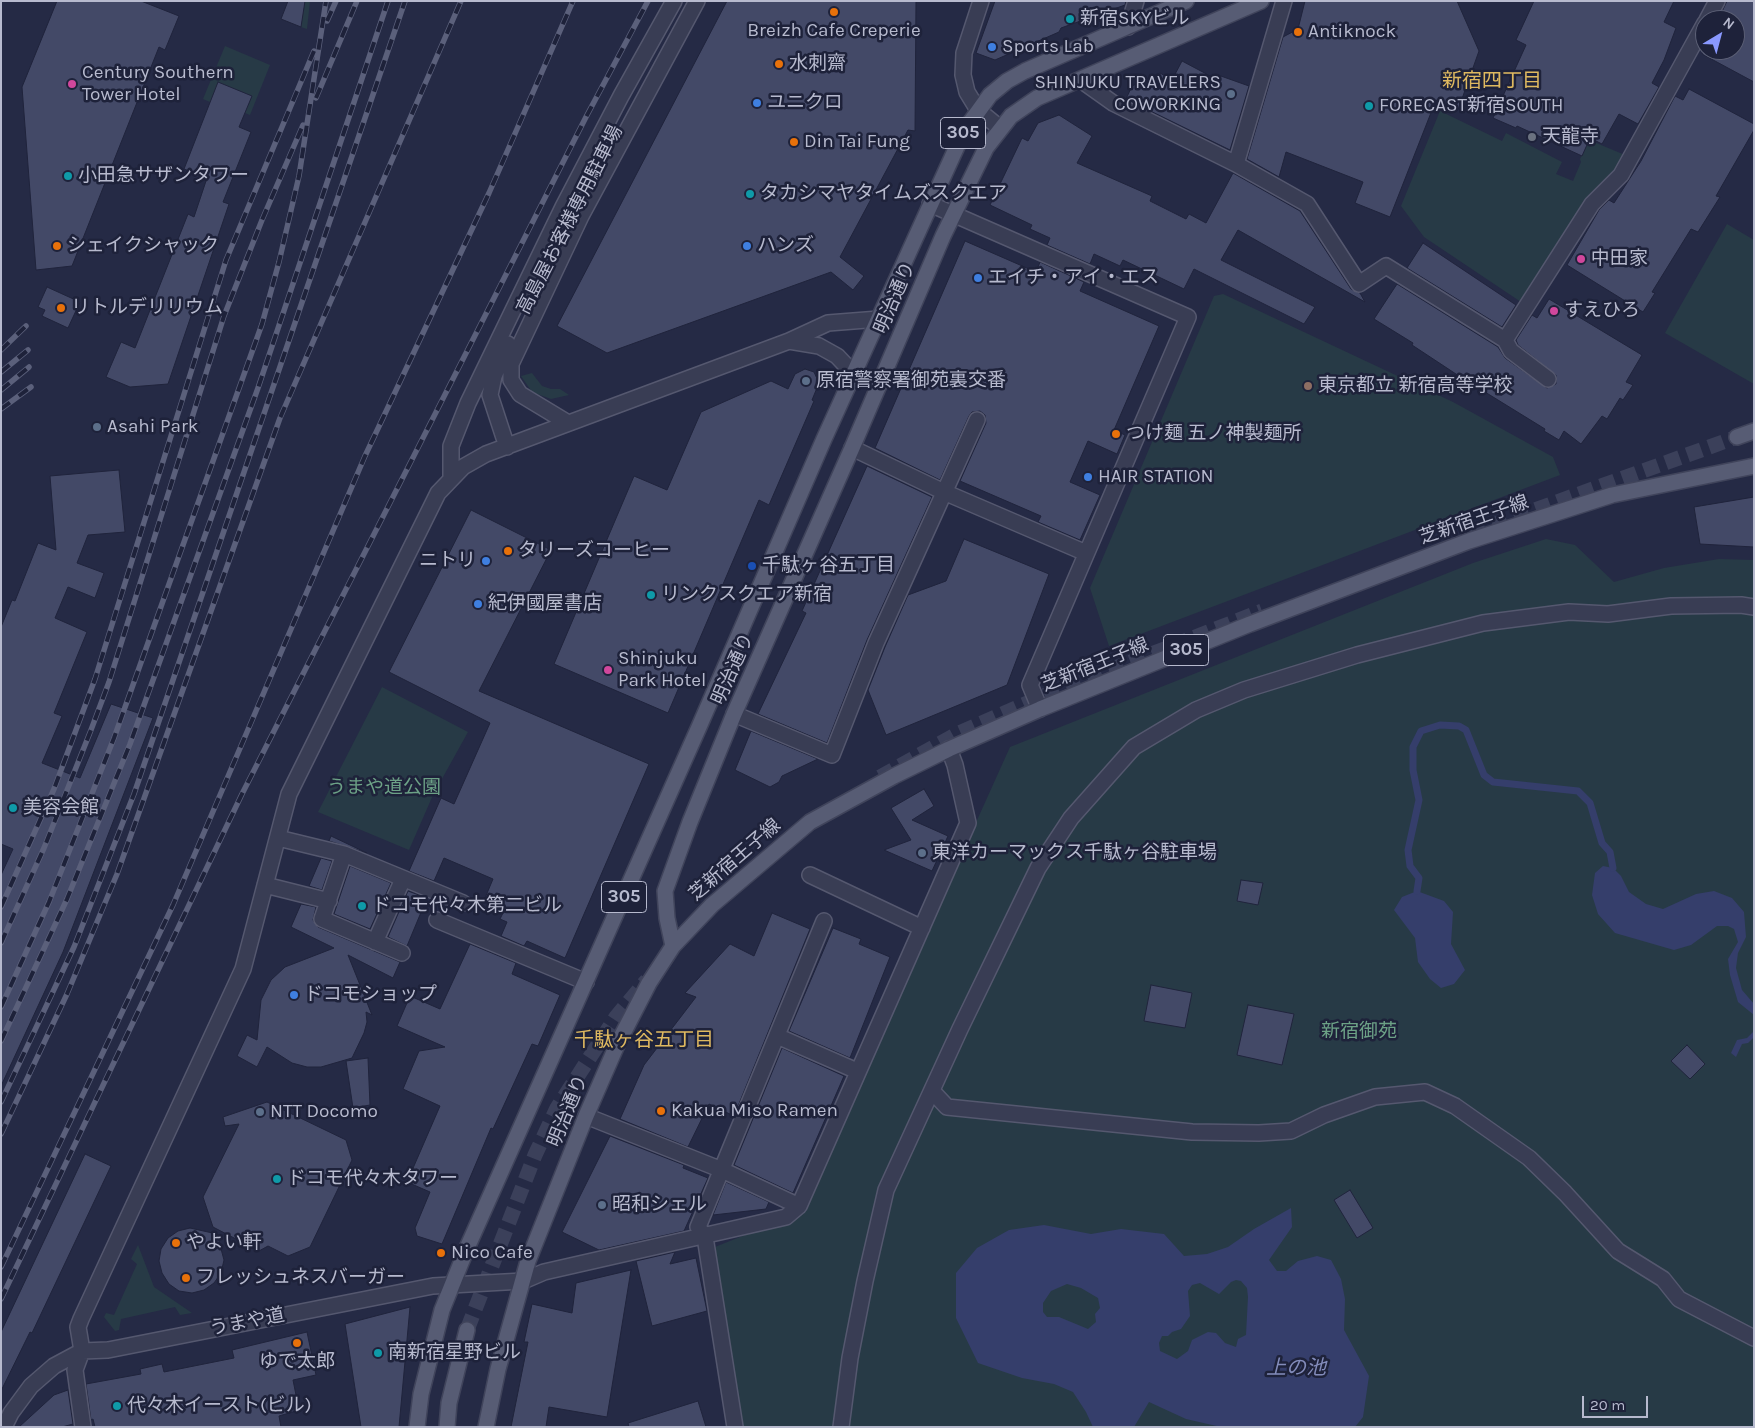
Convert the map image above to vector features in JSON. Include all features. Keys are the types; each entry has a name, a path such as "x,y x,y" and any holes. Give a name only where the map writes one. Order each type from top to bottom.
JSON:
{"main road":[{"name":"明治通り","path":"417,1427 423,1385 442,1310 486,1203 586,982 854,374 964,131 978,110 1007,81 1025,71 1186,1"},
{"name":"明治通り","path":"486,1427 498,1369 528,1261 586,1116 617,1045 649,983 673,946 667,918 665,891 690,822 734,714 953,214 986,148 1000,128 1024,106 1261,1"},
{"path":"1737,437 1754,431"},
{"name":"芝新宿王子線","path":"673,946 712,905 810,822 894,776 1040,709 1250,624 1469,541 1612,495 1754,466"},
{"path":"447,1427 449,1403 467,1330"}],"street":[{"path":"451,477 451,446 468,403 563,207 621,96 674,1"},
{"name":"高島屋お客様専用駐車場","path":"507,447 490,395 500,361 572,212 630,101 686,1"},
{"path":"568,423 520,394 511,380 511,364 581,216 697,1"},
{"path":"981,1 964,60 963,75 967,92 978,110 1000,128"},
{"path":"1128,26 1136,1"},
{"path":"1236,164 1284,1"},
{"path":"1505,340 1592,204 1621,175 1695,41"},
{"path":"1082,81 1112,103 1236,164 1307,204 1359,284 1386,266 1505,340 1511,351 1548,379"},
{"path":"930,204 1188,317 1030,684 1040,709"},
{"path":"83,1427 75,1370 82,1350 78,1327 81,1319 243,969 286,804 431,504 451,477 474,461 507,447 789,341 828,323 879,319"},
{"path":"789,341 819,346 837,356 854,374"},
{"path":"734,714 832,754 876,643 977,420"},
{"path":"852,448 944,492 1086,553"},
{"path":"842,1427 850,1358 886,1190 960,1029 1038,868 1071,818 1134,747 1196,710 1244,690 1357,655 1483,623 1569,612 1608,614 1671,606 1741,605 1754,607"},
{"path":"586,1116 722,1170 799,1206 856,1071 968,823 955,766 948,750"},
{"path":"278,838 344,854 463,903"},
{"path":"344,854 322,919 402,953"},
{"path":"810,875 922,928"},
{"path":"375,942 403,879"},
{"path":"265,885 329,901"},
{"path":"437,920 586,982"},
{"path":"735,1427 705,1237 698,1226 824,921"},
{"path":"776,1036 856,1071"},
{"path":"932,1091 947,1107 1192,1132 1259,1133 1291,1131 1324,1115 1375,1097 1426,1092 1456,1106 1529,1158 1565,1193 1618,1250 1663,1279 1679,1299 1754,1338"},
{"name":"うまや道","path":"4,1427 11,1413 31,1386 54,1366 82,1350 108,1350 452,1284 523,1281 544,1272 705,1237 786,1217 799,1206"}],"green space":[{"path":"305,1 310,1 307,29 301,27"},
{"path":"225,46 270,65 250,115 245,113 252,96 219,83 210,102 203,99"},
{"path":"1440,111 1502,141 1506,133 1562,162 1556,174 1573,181 1589,140 1625,155 1617,170 1521,302 1424,237 1401,206"},
{"path":"1727,224 1754,240 1754,384 1665,333"},
{"name":"東京都立 新宿高等学校","path":"1223,294 1453,402 1553,457 1560,475 1109,646 1090,588 1214,296"},
{"path":"532,373 542,386 560,389 569,395 551,399 532,392 521,376"},
{"name":"新宿御苑","path":"1546,539 1575,545 1614,582 1664,568 1719,559 1754,560 1754,1427 742,1427 715,1247 800,1213 1010,747 1473,563"},
{"name":"うまや道公園","path":"382,687 468,732 433,795 409,850 318,812"},
{"path":"138,1245 154,1287 192,1313 180,1315 175,1307 121,1319 119,1330 115,1331 104,1317 106,1313 114,1315 137,1264 131,1259"}],"water":[{"path":"1603,866 1613,868 1621,876 1629,892 1646,904 1663,909 1696,894 1714,891 1732,898 1744,912 1746,937 1738,953 1736,968 1742,990 1754,1004 1754,1015 1738,1002 1730,975 1728,959 1738,942 1734,929 1728,926 1717,926 1691,945 1674,950 1615,933 1598,914 1592,895 1595,873"},
{"path":"1417,891 1444,901 1453,912 1451,944 1465,970 1454,984 1441,988 1430,979 1418,962 1415,938 1394,910 1402,897"},
{"path":"1754,1031 1754,1037 1748,1043 1742,1044 1736,1057 1731,1053 1737,1040 1747,1038"},
{"name":"上の池","path":"1291,1208 1292,1227 1269,1260 1277,1271 1286,1271 1298,1261 1317,1256 1331,1260 1341,1279 1345,1299 1344,1330 1369,1376 1363,1417 1355,1427 1221,1427 1186,1419 1149,1402 1134,1427 1093,1427 1073,1392 1054,1384 1022,1378 978,1363 956,1318 956,1273 977,1248 1009,1230 1044,1225 1091,1234 1121,1229 1164,1234 1184,1256 1207,1254 1228,1247 1254,1229","holes":["1241,1281 1247,1288 1248,1297 1246,1335 1238,1339 1236,1347 1225,1343 1216,1333 1208,1332 1192,1340 1188,1351 1177,1359 1160,1351 1159,1343 1162,1336 1168,1336 1172,1332 1181,1329 1190,1316 1188,1291 1192,1285 1200,1283 1219,1294 1231,1282","1067,1284 1081,1288 1098,1298 1100,1308 1095,1314 1096,1322 1088,1329 1059,1317 1047,1317 1043,1312 1043,1303 1051,1291"]}],"building":[{"name":"小田急サザンタワー","path":"57,1 141,1 179,16 165,50 159,47 72,266 36,270 22,87"},
{"path":"288,1 305,1 301,27 281,19"},
{"name":"タカシマヤタイムズスクエア","path":"727,1 916,1 915,131 908,130 840,257 864,276 853,290 831,272 607,353 557,326"},
{"path":"995,1 1126,1 1125,5 1061,28 1059,32 995,60 976,53"},
{"name":"FORECAST新宿SOUTH","path":"1305,1 1457,1 1479,51 1458,110 1436,100 1390,217 1355,203 1363,182 1286,152 1279,177 1247,159 1283,37 1298,29"},
{"path":"1534,1 1674,1 1664,22 1676,28 1664,60 1652,83 1659,87 1638,124 1619,114 1602,144 1590,138 1582,156 1517,126 1516,128 1493,118 1526,45 1516,40"},
{"path":"1727,1 1754,1 1754,82 1713,60 1745,60 1745,10 1723,10"},
{"path":"1182,61 1216,79 1218,75 1249,86 1230,150 1126,99 1132,86 1160,73 1172,80"},
{"path":"218,82 252,96 239,127 251,132 223,202 229,204 168,384 130,387 106,377 121,342 135,348 188,214 194,217 207,178 184,169"},
{"path":"1689,89 1754,124 1754,130 1716,196 1720,197 1698,232 1691,229 1652,292 1655,293 1643,312 1567,265 1599,210 1609,200 1614,203 1641,161 1675,96 1683,100"},
{"path":"1059,115 1092,136 1077,163 1152,196 1150,201 1186,219 1189,214 1206,223 1233,173 1300,211 1351,289 1360,293 1365,302 1238,230 1221,260 1315,307 1304,324 1194,269 1184,289 1123,260 1120,266 1094,254 1090,264 1047,245 1050,238 1030,229 1032,225 990,205 1022,138 1028,141 1038,123"},
{"path":"965,241 1036,272 1040,262 1084,282 1080,291 1159,326 1114,430 1125,435 1117,454 1088,441 1070,482 1100,495 1080,540 1038,522 1041,516 960,481 986,423 985,415 980,411 972,412 969,416 940,480 875,448"},
{"path":"1423,243 1516,305 1502,327 1407,268"},
{"path":"1397,284 1498,347 1505,358 1547,388 1556,384 1556,375 1518,345 1516,340 1532,315 1537,318 1549,299 1642,355 1626,382 1633,385 1623,400 1620,398 1607,419 1602,416 1581,444 1564,431 1559,440 1544,431 1545,429 1459,376 1412,345 1413,343 1374,319"},
{"path":"47,287 80,302 68,328 42,316 45,310 38,307"},
{"name":"リンクスクエア新宿","path":"805,369 814,372 819,383 812,400 814,401 769,505 759,500 668,713 554,664 634,476 667,490 701,412 771,381 788,389 795,374"},
{"path":"867,466 932,497 867,640 827,743 758,714 806,613 802,611"},
{"path":"119,470 125,532 88,535 77,563 104,573 95,598 68,587 55,618 87,632 54,713 62,716 42,763 80,778 111,704 153,718 63,952 1,1086 1,875 13,849 1,844 1,627 12,600 15,601 38,543 56,550 50,476"},
{"path":"1754,497 1754,547 1700,544 1694,507"},
{"path":"471,510 551,550 479,691 649,764 565,958 527,941 524,946 501,936 507,922 500,919 506,907 485,898 493,879 444,858 434,881 409,871 441,798 454,804 490,723 389,672"},
{"path":"964,539 1049,574 1007,685 886,735 868,690 885,647 908,595 946,581"},
{"path":"751,731 818,759 782,776 779,782 770,787 735,770"},
{"path":"924,789 934,806 912,820 948,836 932,871 884,850 911,840 891,808"},
{"path":"331,836 367,853 329,841"},
{"path":"321,858 332,861 322,890 309,886"},
{"path":"350,866 391,883 370,929 334,914"},
{"path":"1241,880 1263,883 1258,905 1237,901"},
{"path":"408,891 427,898 407,946 388,937"},
{"path":"301,904 316,907 313,920 318,927 400,962 393,978 348,955 372,1015 366,1012 367,1022 364,1033 352,1058 321,1067 307,1067 292,1063 267,1047 257,1067 237,1056 247,1035 257,1040 261,1000 271,980 285,967 334,948 291,927"},
{"path":"772,913 810,929 734,1116 709,1104 688,1147 620,1119 644,1065 696,997 685,993 730,944 754,956"},
{"path":"833,928 861,939 859,944 890,957 850,1058 789,1031"},
{"path":"470,944 516,963 512,974 560,995 538,1046 532,1044 493,1129 491,1128 442,1244 417,1236 415,1228 430,1192 407,1182 440,1106 403,1089 419,1051 445,1047 397,1026 410,996 440,1009"},
{"path":"1151,985 1192,993 1185,1028 1144,1021"},
{"path":"1248,1005 1294,1014 1282,1065 1237,1055"},
{"path":"1687,1045 1705,1064 1690,1079 1671,1061"},
{"path":"782,1048 844,1076 793,1193 734,1165"},
{"path":"368,1058 370,1105 353,1108 346,1061"},
{"name":"ドコモ代々木タワー","path":"267,1102 346,1140 352,1160 310,1247 288,1256 268,1246 259,1251 213,1227 203,1197 239,1124 225,1126 223,1117"},
{"path":"610,1136 684,1165 683,1168 708,1178 684,1231 599,1250 562,1232"},
{"path":"85,1154 111,1166 32,1333 30,1332 1,1391 1,1332"},
{"path":"726,1182 769,1202 766,1209 713,1215"},
{"path":"1350,1190 1373,1228 1357,1238 1334,1200"},
{"path":"190,1228 217,1234 224,1260 221,1273 214,1283 204,1290 192,1293 179,1291 169,1284 162,1273 159,1261 161,1249 168,1238 178,1231"},
{"path":"675,1252 670,1264 696,1258 707,1311 652,1326 636,1261"},
{"path":"631,1270 607,1417 549,1407 546,1427 511,1427 528,1342 524,1342 532,1304 572,1313 576,1283"},
{"name":"南新宿星野ビル","path":"410,1307 399,1427 361,1427 345,1324"},
{"path":"307,1332 316,1375 293,1380 299,1410 279,1416 281,1427 95,1427 93,1419 91,1420 86,1384 141,1374 140,1369 162,1364 164,1372 234,1358 232,1350"},
{"path":"68,1390 73,1424 62,1427 19,1427 54,1395"},
{"path":"698,1401 706,1427 629,1427 628,1423"}],"waterway":[{"path":"1417,891 1419,878 1410,866 1408,850 1419,800 1413,770 1413,747 1421,731 1440,725 1459,726 1466,730 1484,775 1493,782 1578,791 1590,803 1602,843 1610,852 1613,868"}],"tunnel":[{"path":"1471,533 1737,437"},
{"path":"880,777 959,733 1041,697 1262,611"},
{"path":"467,1330 535,1155 557,1108 616,1017 647,980"}],"railway":[{"path":"1,1007 49,902 114,738 262,324 299,176 326,1"},
{"path":"327,21 336,1"},
{"path":"316,98 357,1"},
{"path":"1,1041 67,899 130,744 258,388 388,1"},
{"path":"1,1102 74,947 134,794 405,1"},
{"path":"1,1134 67,994 117,874 280,418 461,1"},
{"path":"1,1267 173,905 365,456 489,193 573,1"},
{"path":"1,1299 242,794 586,117 648,1"},
{"path":"1,907 54,789 95,679 226,260 314,51"},
{"path":"1,943 44,848 109,682 224,316 262,220 303,125"},
{"path":"1,350 26,326"},
{"path":"1,372 28,350"},
{"path":"1,390 29,367"},
{"path":"1,409 31,387"}],"place":[{"name":"Breizh Cafe Creperie","path":"834,12"},
{"name":"新宿SKYビル","path":"1070,19"},
{"name":"Antiknock","path":"1298,32"},
{"name":"Sports Lab","path":"992,47"},
{"name":"水刺齋","path":"779,64"},
{"name":"Century Southern Tower Hotel","path":"72,84"},
{"name":"SHINJUKU TRAVELERS COWORKING","path":"1231,94"},
{"name":"ユニクロ","path":"757,103"},
{"name":"FORECAST新宿SOUTH","path":"1369,106"},
{"name":"天龍寺","path":"1532,137"},
{"name":"Din Tai Fung","path":"794,142"},
{"name":"小田急サザンタワー","path":"68,176"},
{"name":"タカシマヤタイムズスクエア","path":"750,194"},
{"name":"シェイクシャック","path":"57,246"},
{"name":"ハンズ","path":"747,246"},
{"name":"中田家","path":"1581,259"},
{"name":"エイチ・アイ・エス","path":"978,278"},
{"name":"リトルデリリウム","path":"61,308"},
{"name":"すえひろ","path":"1554,311"},
{"name":"原宿警察署御苑裏交番","path":"806,381"},
{"name":"東京都立 新宿高等学校","path":"1308,386"},
{"name":"Asahi Park","path":"97,427"},
{"name":"つけ麺 五ノ神製麺所","path":"1116,434"},
{"name":"HAIR STATION","path":"1088,477"},
{"name":"タリーズコーヒー","path":"508,551"},
{"name":"ニトリ","path":"486,561"},
{"name":"千駄ヶ谷五丁目","path":"752,566"},
{"name":"リンクスクエア新宿","path":"651,595"},
{"name":"紀伊國屋書店","path":"478,604"},
{"name":"Shinjuku Park Hotel","path":"608,670"},
{"name":"美容会館","path":"13,808"},
{"name":"東洋カーマックス千駄ヶ谷駐車場","path":"922,853"},
{"name":"ドコモ代々木第二ビル","path":"362,906"},
{"name":"ドコモショップ","path":"294,995"},
{"name":"Kakua Miso Ramen","path":"661,1111"},
{"name":"NTT Docomo","path":"260,1112"},
{"name":"ドコモ代々木タワー","path":"277,1179"},
{"name":"昭和シェル","path":"602,1205"},
{"name":"やよい軒","path":"176,1243"},
{"name":"Nico Cafe","path":"441,1253"},
{"name":"フレッシュネスバーガー","path":"186,1278"},
{"name":"ゆで太郎","path":"297,1343"},
{"name":"南新宿星野ビル","path":"378,1353"},
{"name":"代々木イースト(ビル)","path":"117,1406"}],"district":[{"name":"新宿四丁目","path":"1492,81"},
{"name":"千駄ヶ谷五丁目","path":"644,1040"}]}
